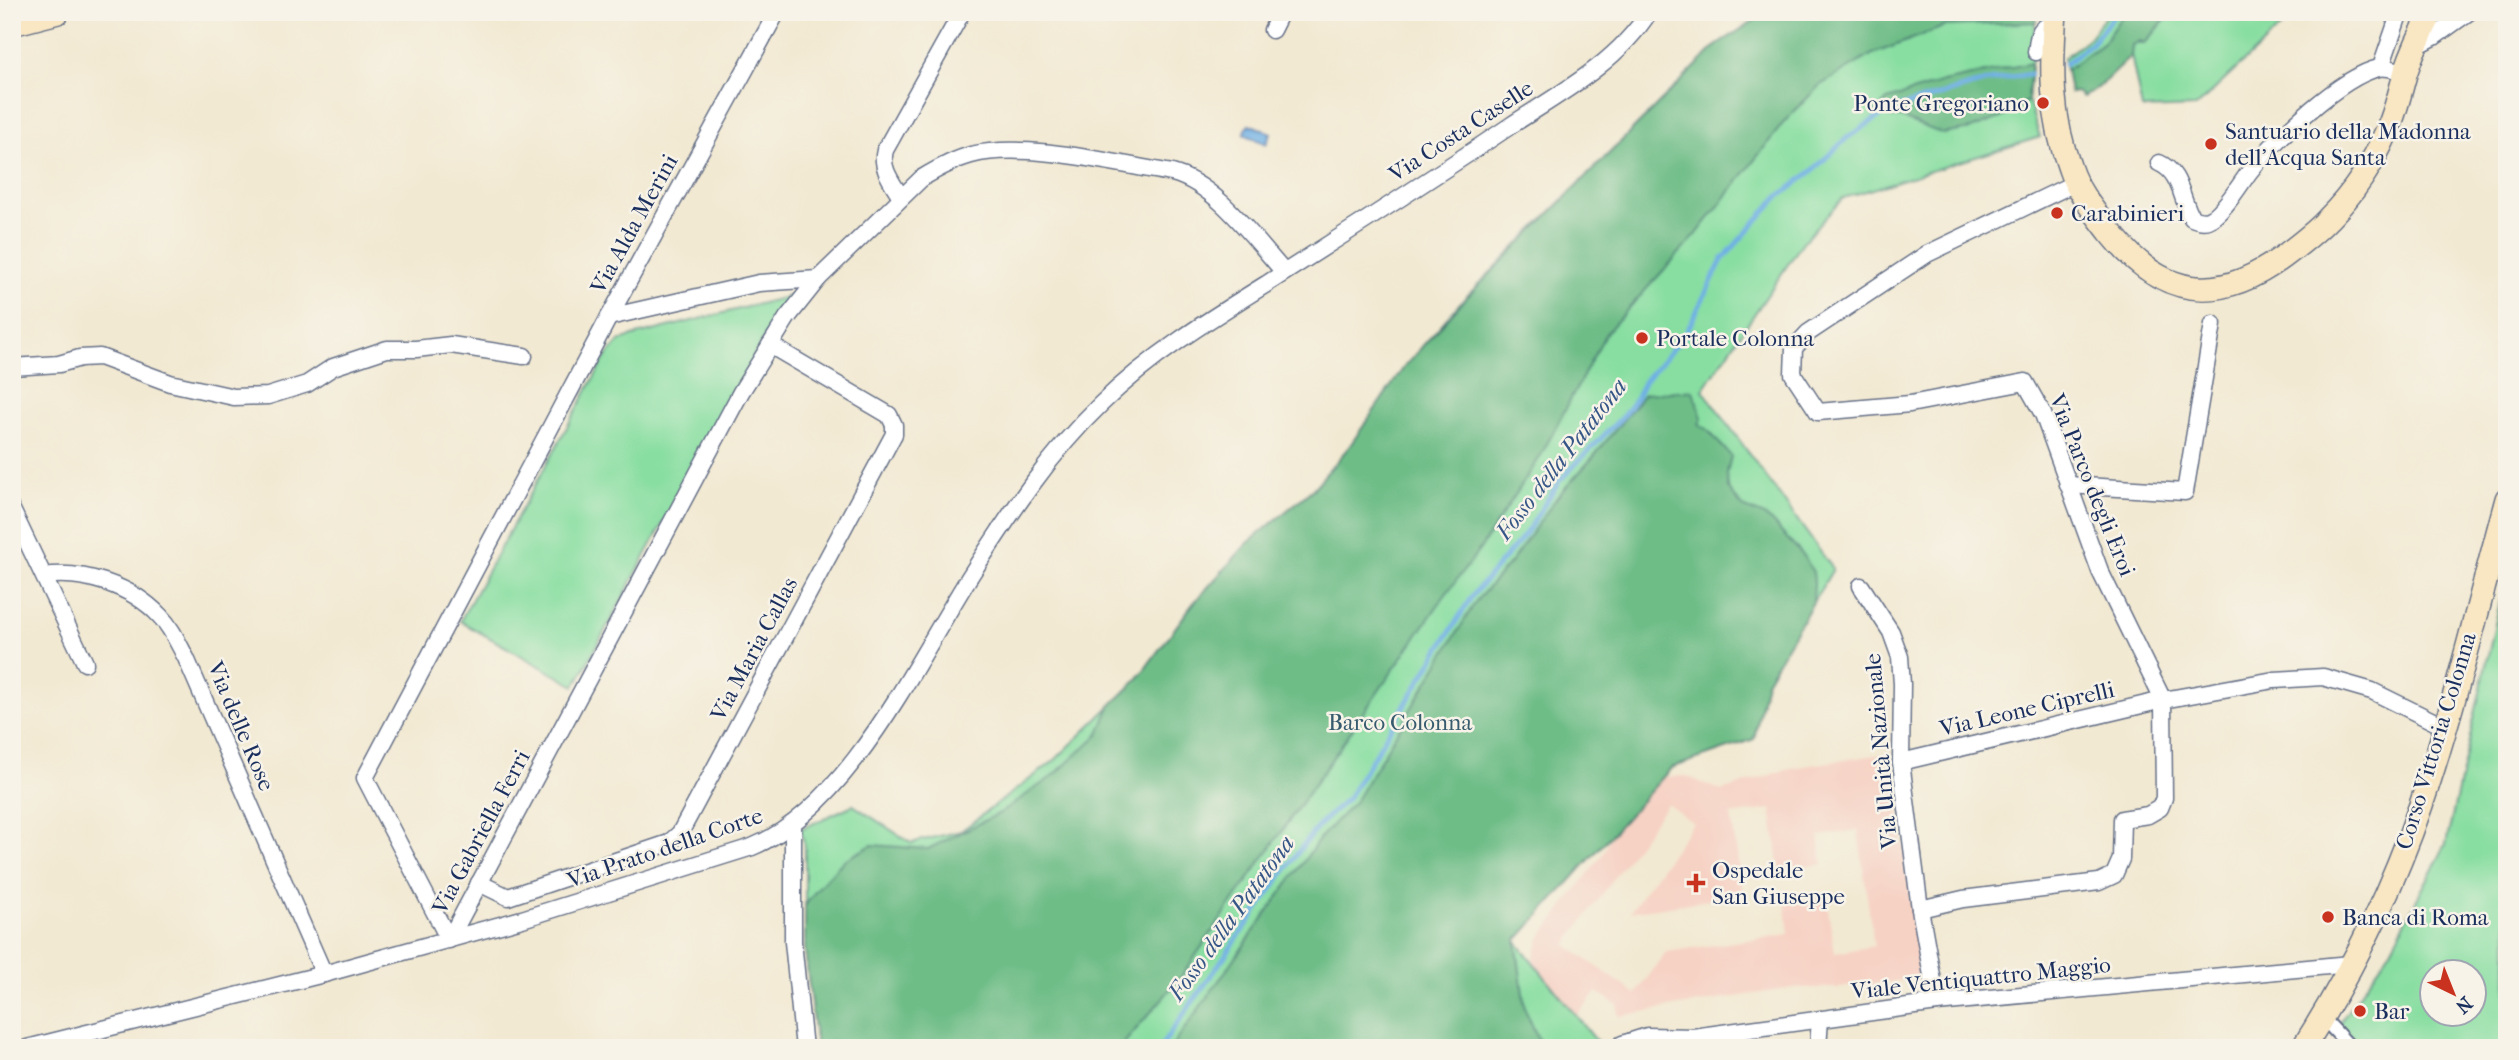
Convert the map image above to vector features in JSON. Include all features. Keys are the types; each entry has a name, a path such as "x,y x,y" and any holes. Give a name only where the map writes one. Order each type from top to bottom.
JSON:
{"main road":[{"path":"12,24 58,12"},
{"path":"2054,19 2051,66 2053,100 2061,141 2075,183 2117,240 2154,274 2189,288 2215,289 2257,274 2315,232 2339,207 2368,169 2382,143 2394,115 2415,47 2432,12"},
{"name":"Corso Vittoria Colonna","path":"2303,1048 2323,1017 2350,964 2408,840 2434,765 2507,499"}],"street":[{"name":"Via Alda Merini","path":"609,317 777,12"},
{"path":"901,197 884,168 885,150 962,12"},
{"path":"1272,30 1281,12"},
{"name":"Via Costa Caselle","path":"1284,272 1592,71 1628,40 1649,12"},
{"path":"2381,67 2400,12"},
{"path":"2415,47 2469,12"},
{"path":"2036,52 2039,31 2054,19"},
{"path":"2159,163 2174,174 2192,218 2209,220 2219,212 2250,170 2309,110 2354,79 2381,67 2406,72"},
{"path":"818,279 922,178 967,156 1037,152 1172,173 1195,181 1212,194 1284,272"},
{"name":"Via Parco degli Eroi","path":"2075,183 1927,254 1808,333 1794,348 1793,374 1818,412 1910,404 2025,382 2043,414 2100,571 2163,699"},
{"name":"Via Prato della Corte","path":"27,1048 324,974 522,919 752,847 793,824 821,799 849,766 887,712 973,572 1044,469 1080,425 1112,392 1149,363 1284,272"},
{"name":"Via Alda Merini","path":"609,317 758,282 818,279"},
{"name":"Via Gabriella Ferri","path":"449,940 741,393 770,345 818,279"},
{"name":"Via Gabriella Ferri","path":"449,940 365,778 609,317"},
{"path":"2067,485 2185,492 2213,324"},
{"path":"12,367 100,357 170,383 234,397 268,396 307,384 333,367 387,349 451,345 524,356"},
{"name":"Via Maria Callas","path":"479,883 508,897 669,844 680,833 693,810 894,434 894,425 889,415 770,345"},
{"path":"12,510 85,663"},
{"name":"Via delle Rose","path":"44,576 79,575 112,586 159,614 171,629 324,974"},
{"name":"Via Unità Nazionale","path":"1861,586 1891,632 1900,657 1901,762 1920,909 1937,1003"},
{"name":"Via Leone Ciprelli","path":"1901,762 2163,699 2274,680 2323,677 2372,691 2445,727"},
{"path":"1920,909 1964,899 2099,882 2114,875 2121,859 2122,819 2148,815 2160,808 2164,798 2163,699"},
{"path":"793,824 793,942 804,1048"},
{"name":"Viale Ventiquattro Maggio","path":"1620,1048 1622,1044 1647,1036 1693,1037 1937,1003 2350,964"},
{"path":"2323,1017 2351,1048"},
{"path":"1818,1048 1820,1019"}],"shaded area":[{"name":"Ospedale San Giuseppe","path":"1889,753 1924,978 1839,988 1792,988 1618,1016 1618,1005 1597,992 1564,1030 1533,978 1534,957 1541,937 1603,854 1617,816 1645,784 1665,777 1686,776 1722,791 1791,768","holes":["1667,804 1693,823 1630,912 1743,895 1731,815 1771,809 1780,870 1823,864 1819,836 1858,830 1874,946 1835,953 1826,896 1785,902 1789,934 1666,952 1636,994 1566,945"]}],"green space":[{"name":"Barco Colonna","path":"1767,12 2036,12 2028,100 2040,137 1843,198 1803,242 1703,390 1833,569 1766,681 1754,739 1671,768 1516,941 1602,1048 816,1048 805,949 805,850 801,829 853,805 911,843 961,831 1054,761 1136,681 1193,604 1247,544 1313,489 1349,447 1405,366 1461,302 1716,46"},
{"path":"1767,12 2037,12 2036,22 1946,26 1873,54 1819,86 1785,121 1696,235 1606,333 1540,457 1480,549 1443,598 1181,977 1120,1048 816,1048 805,949 805,906 817,889 844,860 872,845 928,849 1000,813 1053,776 1099,734 1110,706 1136,681 1193,604 1247,544 1313,489 1349,447 1405,366 1462,302 1716,46"},
{"path":"2105,12 2125,12 2102,44 2066,70 2064,58 2089,38 2105,17"},
{"path":"2125,12 2172,12 2145,43 2139,41 2132,45 2131,56 2100,86 2083,97 2077,92 2070,93 2066,70 2102,44"},
{"path":"2172,12 2297,12 2196,107 2142,109 2130,50 2134,43 2145,43"},
{"path":"2031,63 2028,100 2010,114 1971,129 1943,134 1902,118 1874,114 1887,100 1943,82"},
{"path":"790,296 768,330 575,686 460,621 605,358 619,342 633,336"},
{"path":"1693,390 1702,418 1699,425 1707,429 1731,456 1727,473 1728,488 1743,507 1767,517 1803,555 1813,572 1813,602 1766,681 1754,739 1671,768 1516,941 1525,1009 1542,1048 1171,1048 1321,837 1356,800 1476,601 1510,563 1558,496 1644,394"},
{"path":"2507,571 2507,1048 2360,1048 2338,1025 2390,951 2446,844"}],"water":[{"path":"1249,124 1271,133 1266,144 1244,134"}],"waterway":[{"name":"Fosso della Patatona","path":"2065,64 2091,44 2117,12"},
{"name":"Fosso della Patatona","path":"1160,1048 1301,848 1320,824 1348,798 1472,596 1526,533 1560,480 1623,416 1645,380 1685,335 1722,260 1776,199 1811,172 1847,138 1889,110 1984,82 2030,74"}],"place":[{"name":"Ponte Gregoriano","path":"2043,103"},
{"name":"Santuario della Madonna dell'Acqua Santa","path":"2211,144"},
{"name":"Carabinieri","path":"2057,213"},
{"name":"Portale Colonna","path":"1642,338"},
{"name":"Ospedale San Giuseppe","path":"1696,883"},
{"name":"Banca di Roma","path":"2328,917"},
{"name":"Bar","path":"2360,1011"}]}
